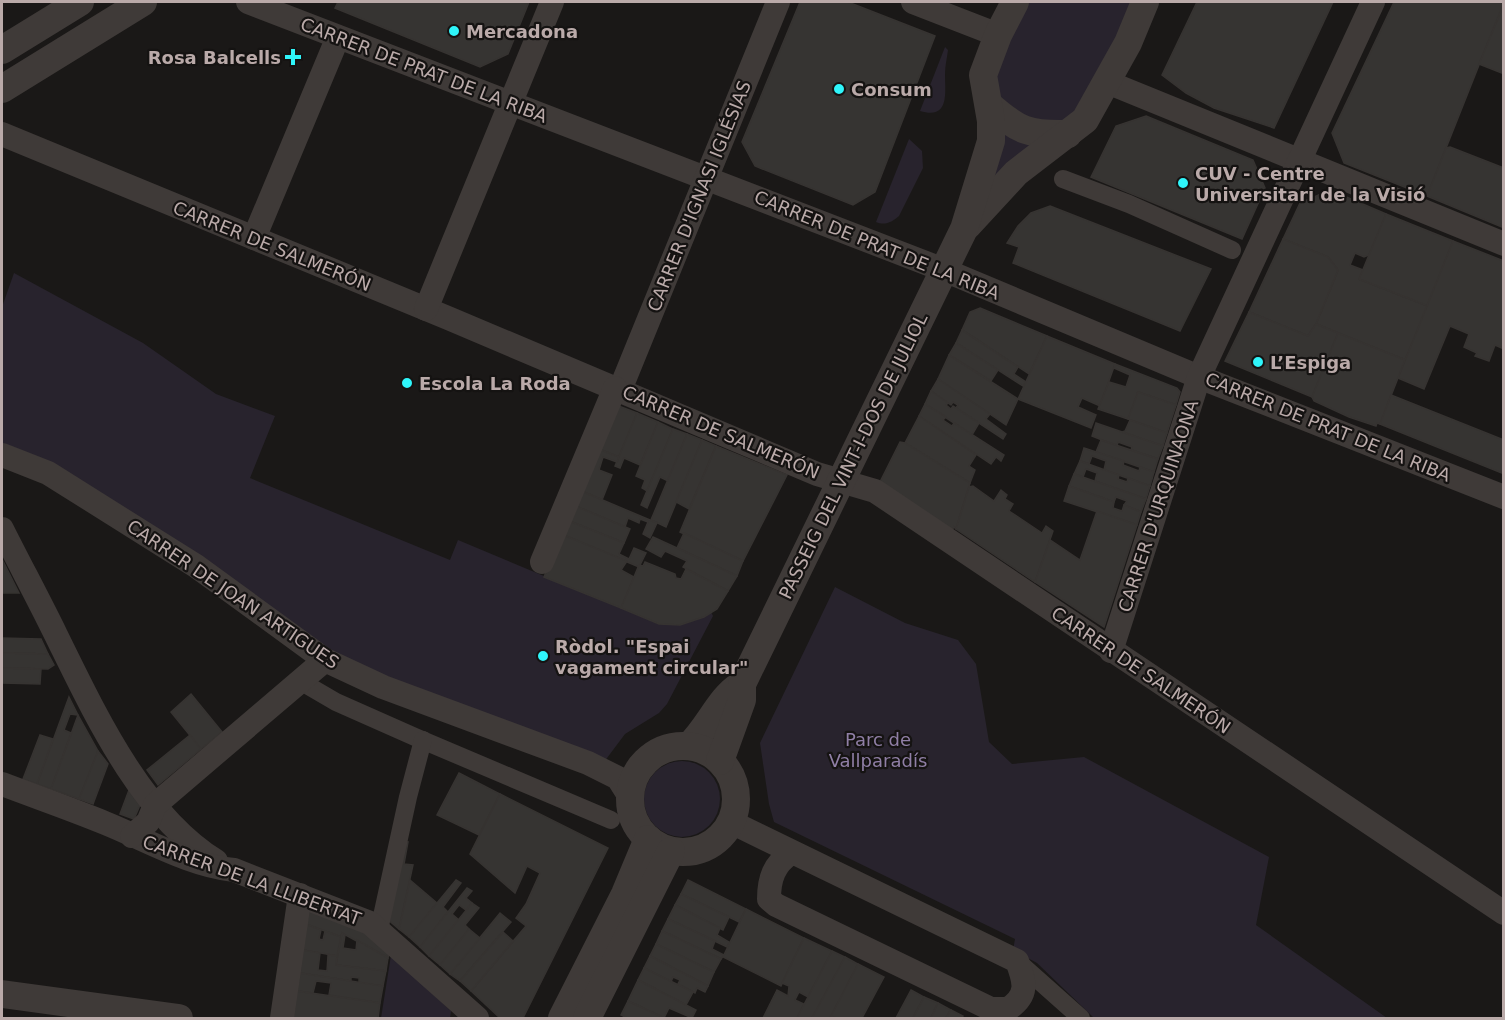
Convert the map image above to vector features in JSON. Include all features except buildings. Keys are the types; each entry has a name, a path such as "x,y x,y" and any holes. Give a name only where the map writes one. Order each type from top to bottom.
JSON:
{"street":[{"path":"2,50 80,2"},
{"path":"2,89 143,2"},
{"name":"CARRER DE PRAT DE LA RIBA","path":"248,2 944,270 1199,377 1503,497"},
{"path":"426,309 552,2"},
{"name":"CARRER D'IGNASI IGLÉSIAS","path":"543,562 618,389 778,2"},
{"path":"913,2 998,35"},
{"name":"PASSEIG DEL VINT-I-DOS DE JULIOL","path":"720,761 742,699 742,684 964,229 991,141 989,105 983,75 998,35 1015,2"},
{"name":"CARRER D'URQUINAONA","path":"1111,651 1199,377 1373,2"},
{"name":"PASSEIG DEL VINT-I-DOS DE JULIOL","path":"964,229 1016,173 1085,120 1128,43 1144,3"},
{"path":"254,238 338,38"},
{"path":"1107,82 1503,243"},
{"path":"989,105 1010,123 1035,135 1068,134"},
{"name":"CARRER DE SALMERÓN","path":"2,134 618,389 817,474 875,491 1503,913"},
{"path":"1063,179 1129,204 1232,250"},
{"name":"CARRER DE JOAN ARTIGUES","path":"2,455 48,473 192,563 325,660 383,687 588,763 618,778 630,797"},
{"path":"2,529 120,759 155,805 191,841 214,860 234,870"},
{"path":"132,836 148,822 155,805 325,660"},
{"name":"CARRER DE JOAN ARTIGUES","path":"300,681 336,702 611,820"},
{"name":"PASSEIG DEL VINT-I-DOS DE JULIOL","path":"689,746 703,733 728,693 742,684"},
{"path":"379,930 405,808 423,740"},
{"path":"677,746 689,746 701,748 720,761 734,783 736,796 731,822 712,843 692,851 659,845 634,820 630,797 637,773 654,755 677,746"},
{"name":"CARRER DE LA LLIBERTAT","path":"2,784 219,869 234,870 370,922 472,1016"},
{"path":"731,822 1017,961 1081,1018"},
{"path":"562,1018 625,894 659,845"},
{"path":"587,1018 659,845"},
{"path":"791,853 780,860 774,869 769,886 769,899 776,905 991,1010 1001,1010 1015,1004 1023,995 1025,983 1017,961"},
{"path":"282,1018 300,895"},
{"path":"2,994 69,1011 179,1018"}],"green space":[{"path":"1025,2 1133,2 1121,33 1073,118 1041,128 997,95 997,61"},
{"path":"945,47 948,50 944,103 937,112 920,111"},
{"path":"1000,127 1038,143 980,199"},
{"path":"909,139 922,151 923,168 899,216 888,223 876,222"},
{"path":"14,273 143,343 216,394 275,416 250,478 450,560 458,540 659,624 687,623 711,612 713,616 667,704 659,713 625,734 604,762 387,680 328,651 2,448 2,307"},
{"name":"Parc de Vallparadís","path":"835,587 905,623 958,640 976,664 989,742 1012,764 1084,757 1269,857 1256,925 1387,1018 1094,1018 1037,963 1013,950 1015,939 774,822 760,743"},
{"path":"675,761 689,761 703,767 714,778 720,792 717,814 709,826 689,837 675,837 661,831 650,820 644,806 644,792 650,778 661,767"},
{"path":"391,955 451,1011 450,1018 381,1018"}],"place":[{"name":"Mercadona","path":"454,31"},
{"name":"Rosa Balcells","path":"293,57"},
{"name":"Consum","path":"839,89"},
{"name":"CUV - Centre Universitari de la Visió","path":"1183,183"},
{"name":"L’Espiga","path":"1258,362"},
{"name":"Escola La Roda","path":"407,383"},
{"name":"Ròdol. \"Espai vagament circular\"","path":"543,656"}]}
